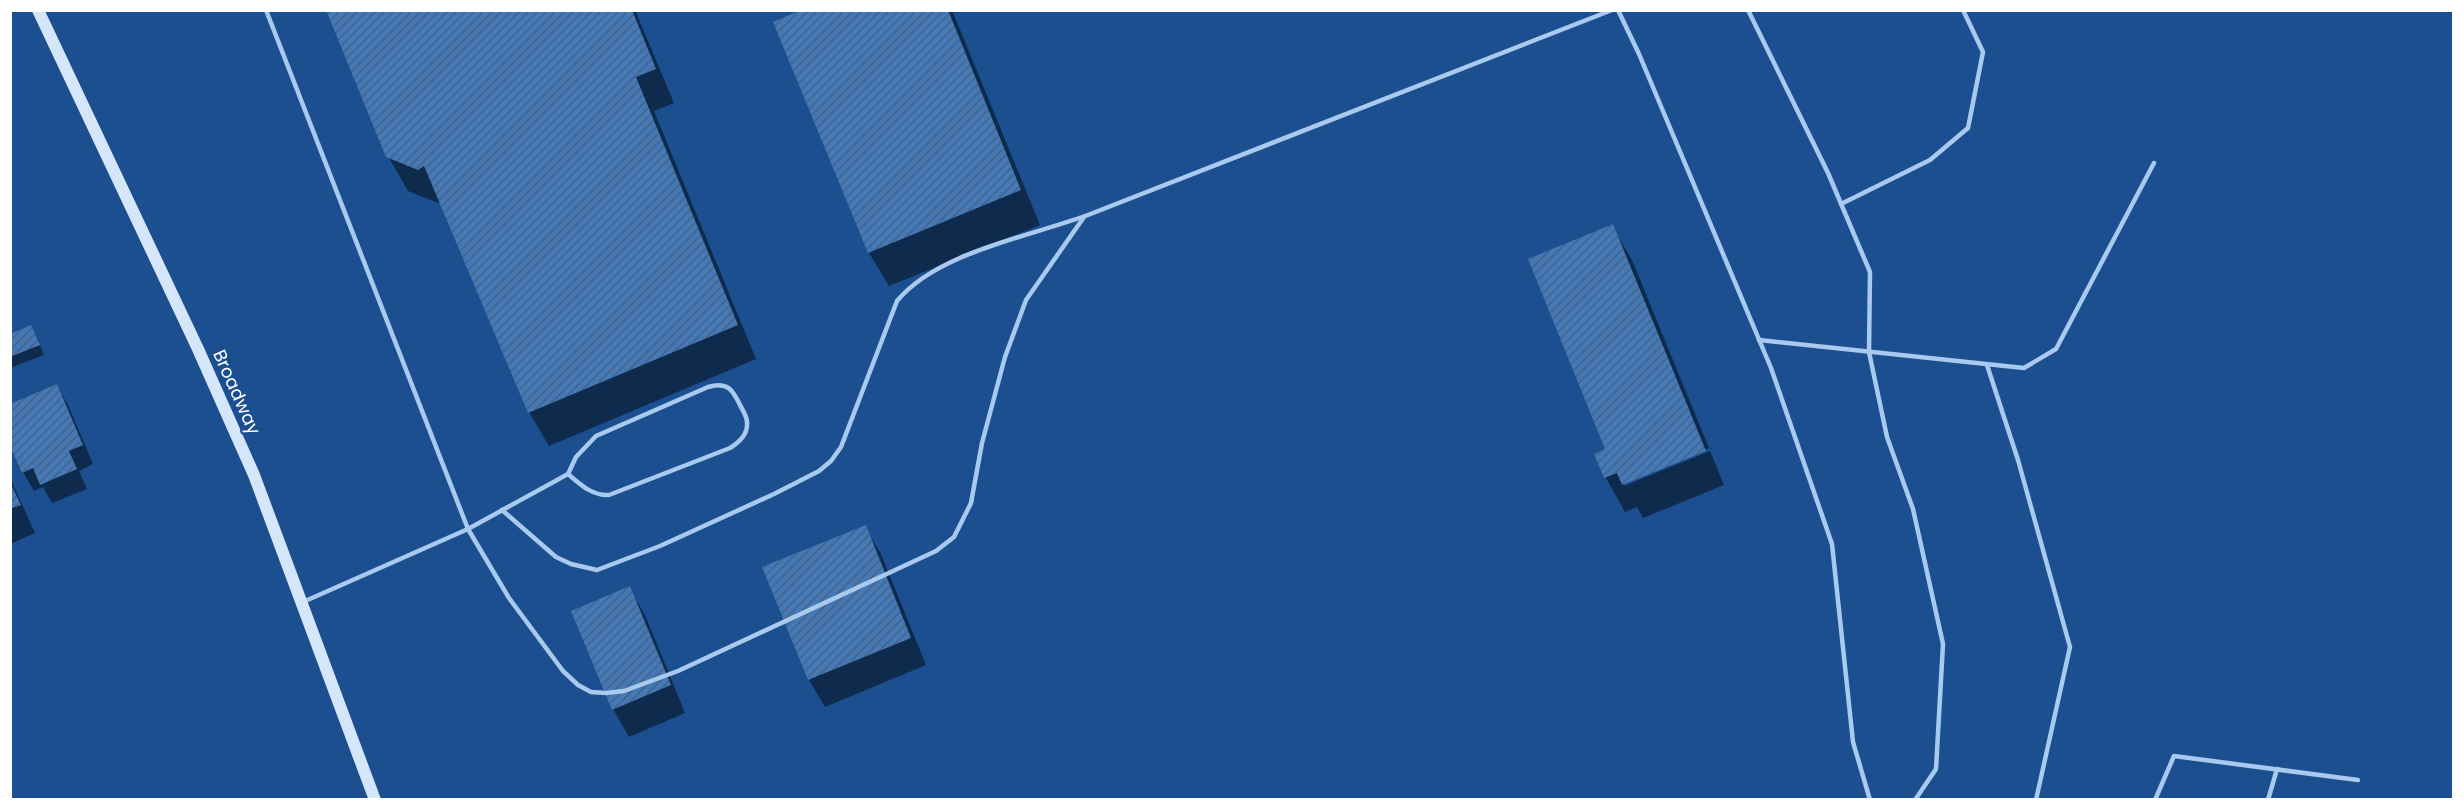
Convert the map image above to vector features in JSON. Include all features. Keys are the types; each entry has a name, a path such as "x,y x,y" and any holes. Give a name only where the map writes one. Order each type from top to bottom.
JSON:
{"street":[{"name":"Broadway","path":"38,10 198,350 254,475 375,800"}],"lane":[{"path":"266,10 468,529 509,598 563,671 578,686 591,692 624,691 678,671 936,551 954,537 971,503 982,443 1005,357 1026,300 1084,217"},
{"path":"502,510 556,557 571,564 597,570 660,546 774,494 819,471 831,461 842,447 897,301 908,288 951,262 1084,217 1612,10"},
{"path":"1618,10 1639,54 1759,340 1832,544 1853,742 1870,800"},
{"path":"1748,10 1828,173 1870,272 1869,352 1887,437 1913,508 1943,644 1936,769 1915,800"},
{"path":"1841,204 1930,160 1968,128 1983,52 1963,10"},
{"path":"1759,340 2024,368 2056,349 2154,163"},
{"path":"1986,365 2018,460 2070,647 2036,800"},
{"path":"303,602 468,529 568,474 576,457 596,436 708,387 718,384 735,393 747,419 748,426 743,437 730,448 609,495 600,496 592,492 568,474"},
{"path":"2155,800 2174,756 2358,780"},
{"path":"2268,800 2277,769"}],"building":[{"path":"326,10 632,10 656,69 636,77 738,325 528,413 424,166 418,170 386,157"},
{"path":"801,10 948,10 1021,190 868,253 773,22"},
{"path":"1613,224 1706,451 1622,485 1617,473 1604,478 1594,454 1605,449 1528,259"},
{"path":"31,325 40,345 10,357 10,334"},
{"path":"57,384 83,445 69,451 77,469 40,485 33,468 22,473 10,446 10,404"},
{"path":"10,482 21,505 10,509"},
{"path":"866,525 911,638 808,680 762,567"},
{"path":"630,586 671,685 612,710 571,611"}]}
